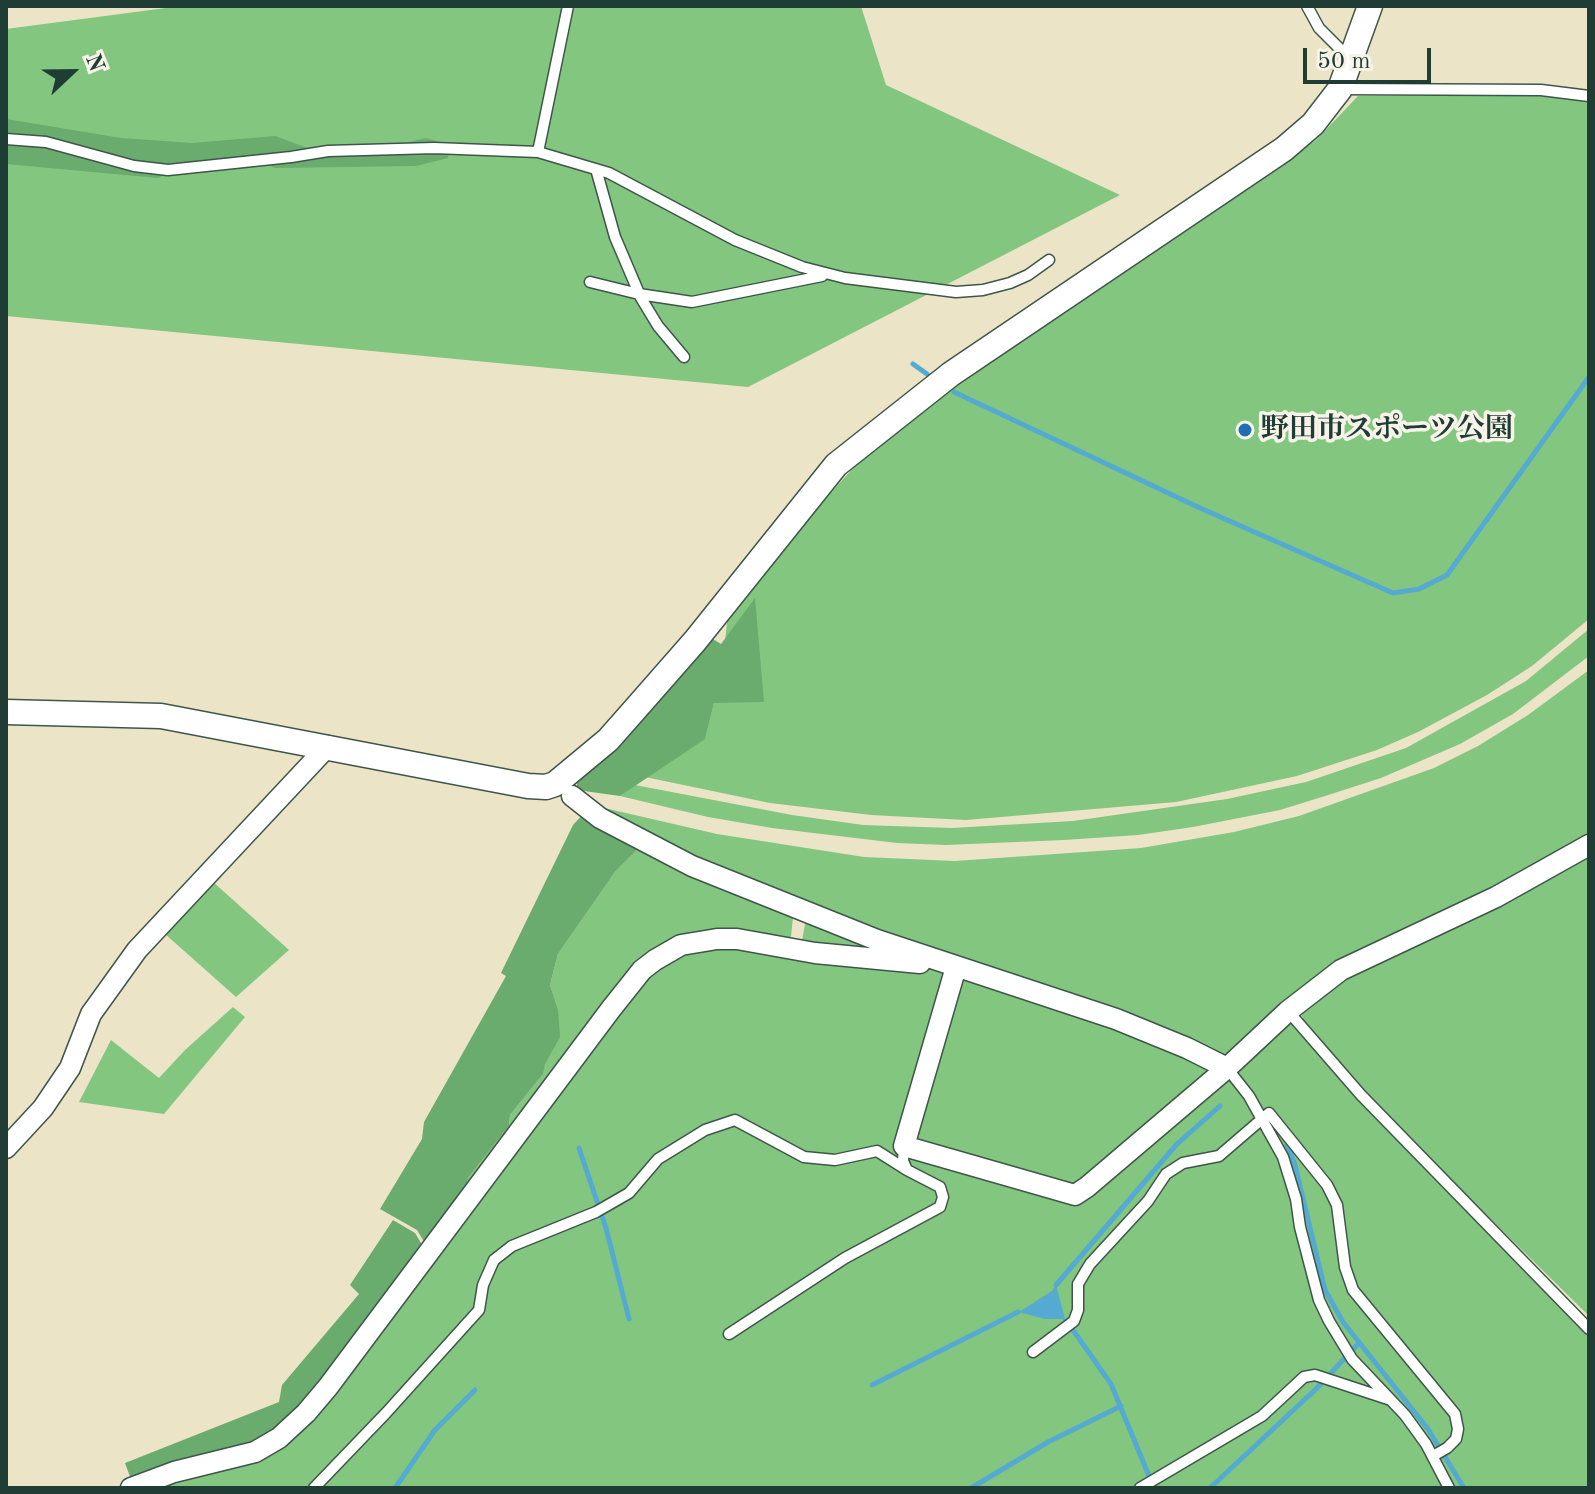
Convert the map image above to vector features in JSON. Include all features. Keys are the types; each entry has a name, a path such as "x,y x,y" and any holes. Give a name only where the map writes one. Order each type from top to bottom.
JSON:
{"street":[{"path":"564,790 695,641 836,465 951,374 1284,149 1313,124 1340,89 1370,6"},
{"path":"6,712 161,716 528,786 564,790 610,805"},
{"path":"6,1148 43,1108 70,1068 91,1014 137,950 328,746"},
{"path":"564,790 600,818 656,850 795,909 956,967 1116,1019 1227,1068"},
{"path":"956,967 904,1146 1075,1195 1227,1068 1288,1011 1341,970 1496,897 1589,845"},
{"path":"788,949 796,940 799,921 795,909"},
{"path":"131,1488 174,1472 255,1452 279,1438 306,1413 642,970 681,945 737,939 788,949 956,967"}],"lane":[{"path":"538,152 568,6"},
{"path":"1307,6 1319,28 1351,60"},
{"path":"1340,89 1541,90 1589,96"},
{"path":"6,139 46,142 134,166 168,170 328,151 434,148 538,152 596,169 735,240 802,267 832,274 956,292 983,290 1010,283 1049,260"},
{"path":"596,169 615,237 639,294 658,326 684,357"},
{"path":"590,282 692,302 832,274"},
{"path":"1288,1011 1361,1095 1589,1329"},
{"path":"1227,1068 1262,1117 1283,1157 1319,1300 1344,1349 1405,1415 1434,1455 1449,1488"},
{"path":"1033,1352 1071,1325 1078,1310 1078,1284 1090,1264 1148,1201 1166,1174 1183,1163 1219,1156 1269,1113 1327,1185 1337,1205 1345,1267 1353,1290 1455,1414 1456,1439 1434,1455"},
{"path":"314,1488 479,1310 483,1285 494,1260 512,1246 601,1209 629,1193 658,1159 705,1130 735,1120 804,1157 835,1160 877,1151 940,1187 943,1197 940,1207 845,1258 729,1334"},
{"path":"904,1146 903,1161 907,1170"},
{"path":"1147,1484 1262,1416 1304,1377 1319,1376 1391,1400"}],"green space":[{"path":"181,6 861,6 886,85 1120,195 748,387 6,316 6,29"},
{"name":"野田市スポーツ公園","path":"1539,95 1589,102 1589,619 1532,666 1487,695 1377,750 1297,776 1176,802 966,820 871,815 770,803 645,777 705,738 722,671 728,612 755,575 857,464 977,370 1316,140 1358,96"},
{"path":"6,119 121,138 192,143 275,136 321,153 376,150 426,138 451,146 448,158 416,166 275,168 251,157 194,162 158,178 6,164"},
{"path":"755,598 764,702 714,703 705,739 620,796 577,790 577,777 708,636 721,644"},
{"path":"1589,629 1589,656 1513,714 1460,744 1381,778 1280,810 1193,827 1138,835 1064,840 946,845 897,843 772,828 708,817 620,796 635,785 792,815 863,825 952,828 1073,821 1227,799 1306,782 1406,748 1526,681"},
{"path":"1589,670 1589,841 1370,948 1229,1059 750,886 587,804 717,834 864,857 955,861 1141,848 1234,832 1299,816 1434,768 1478,746 1528,715"},
{"path":"584,813 641,846 615,872 558,954 550,985 558,1009 560,1037 543,1074 510,1115 509,1126 468,1178 467,1186 426,1245 417,1230 380,1209 422,1139 424,1122 506,976 501,973 573,825"},
{"path":"641,846 793,917 791,937 788,942 681,940 467,1186 468,1178 509,1126 510,1115 542,1075 558,1009 550,985 558,954 615,872"},
{"path":"1589,858 1589,1316 1394,1124 1305,1023 1299,1010 1326,987 1392,953 1500,907"},
{"path":"212,881 289,950 236,997 165,934"},
{"path":"806,919 907,954 801,946"},
{"path":"706,945 944,968 949,975 897,1148 1062,1197 1287,1019 1589,1328 1589,1488 145,1488 257,1457 658,964"},
{"path":"960,972 1081,1011 1215,1069 1081,1187 912,1143"},
{"path":"233,1007 245,1017 164,1114 79,1102 111,1040 159,1078"},
{"path":"393,1220 415,1233 424,1248 315,1394 253,1447 132,1482 125,1463 279,1402 282,1385 359,1294 350,1285"}],"water":[{"path":"1056,1285 1066,1323 1062,1319 1045,1319 1019,1312 1052,1291"}],"waterway":[{"path":"913,364 927,374"},
{"path":"954,392 1200,508 1393,593 1419,589 1447,575 1589,377"},
{"path":"1056,1285 1177,1144 1220,1106"},
{"path":"1287,1145 1295,1165 1325,1290 1343,1322 1428,1429 1464,1488"},
{"path":"579,1148 606,1228 629,1319"},
{"path":"872,1385 1018,1312"},
{"path":"1068,1323 1111,1384 1154,1488"},
{"path":"1210,1488 1316,1389 1359,1343"},
{"path":"395,1488 435,1430 475,1390"},
{"path":"971,1488 1048,1442 1121,1406"}],"place":[{"name":"野田市スポーツ公園","path":"1245,430"}]}
